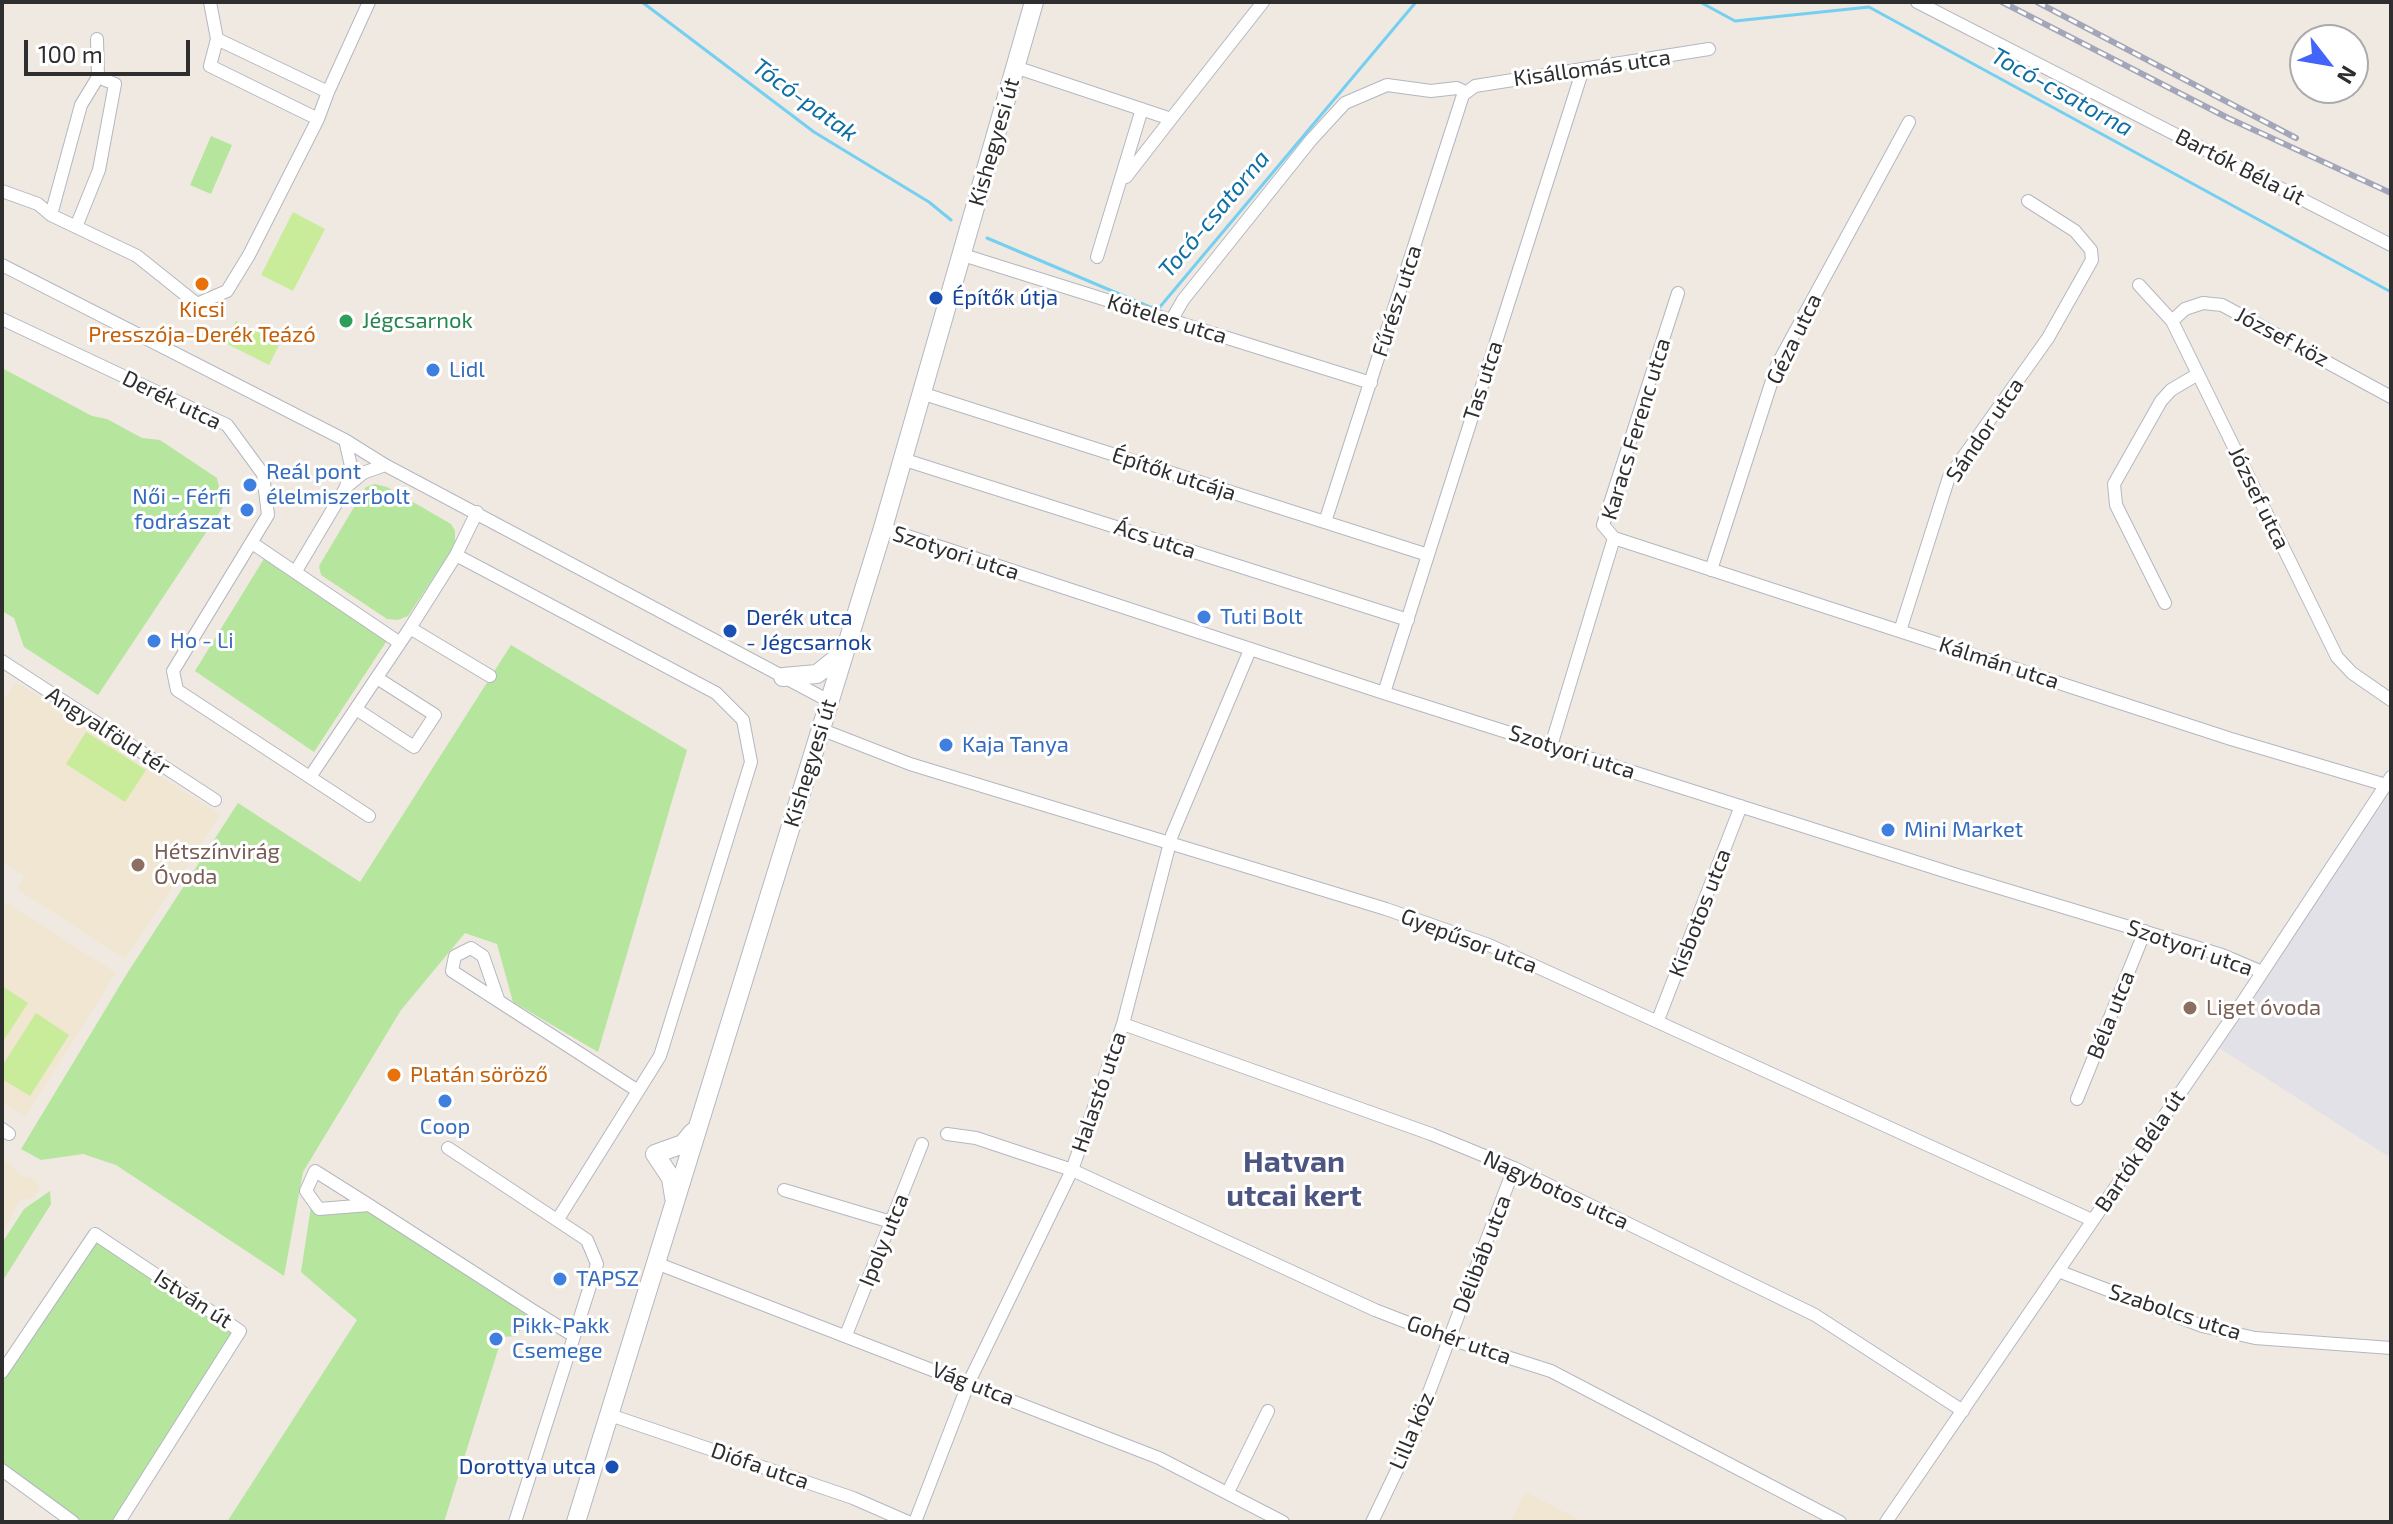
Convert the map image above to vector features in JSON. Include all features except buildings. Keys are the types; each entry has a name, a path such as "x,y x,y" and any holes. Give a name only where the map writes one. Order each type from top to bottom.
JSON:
{"street":[{"path":"210,2 217,39 210,66 318,119"},
{"path":"2,191 38,204 51,215 137,256 197,304 218,297 227,291 249,255 318,119 369,2"},
{"name":"Kishegyesi út","path":"576,1522 883,528 1034,2"},
{"path":"1121,183 1263,2"},
{"name":"Bartók Béla út","path":"1917,2 2391,245"},
{"path":"51,215 81,105 98,77 97,39"},
{"path":"217,39 328,92"},
{"name":"Kisállomás utca","path":"1171,321 1183,300 1311,140 1345,103 1387,85 1431,91 1470,89 1709,49"},
{"path":"1015,67 1171,119"},
{"name":"Tas utca","path":"1384,693 1583,69"},
{"path":"76,227 99,170 115,84 98,77"},
{"name":"Fűrész utca","path":"1325,522 1470,89"},
{"path":"1097,257 1142,109"},
{"name":"Géza utca","path":"1711,570 1777,365 1909,122"},
{"path":"1133,139 1148,148"},
{"name":"Sándor utca","path":"1900,631 1949,477 2048,338 2092,260 2091,250 2075,231 2028,201"},
{"name":"Köteles utca","path":"963,255 1371,383"},
{"name":"Derék utca","path":"2,265 345,440 385,465 829,701"},
{"name":"József utca","path":"2139,285 2172,321 2337,657 2352,673 2391,700"},
{"name":"Karacs Ferenc utca","path":"1551,746 1614,538 1603,525 1678,293"},
{"name":"József köz","path":"2172,321 2185,309 2203,303 2222,305 2391,397"},
{"name":"Derék utca","path":"2,319 227,425 263,474 268,515 173,671 177,690 369,816"},
{"path":"2165,603 2116,505 2114,484 2161,401 2171,390 2198,374"},
{"name":"Építők utcája","path":"921,393 1428,555"},
{"path":"296,571 346,487 351,466 345,440"},
{"name":"Ács utca","path":"902,459 1408,620"},
{"path":"346,487 363,473 385,465"},
{"path":"310,777 410,628 456,555 477,512"},
{"name":"Szotyori utca","path":"883,528 1384,693 2222,955 2262,972"},
{"name":"Kálmán utca","path":"1614,538 2231,739 2388,781"},
{"path":"252,543 400,643"},
{"path":"456,555 716,693 743,720 751,762 660,1056 558,1219"},
{"path":"410,628 490,676"},
{"name":"Halastó utca","path":"915,1522 969,1382 1072,1170 1123,1024 1172,835 1250,650"},
{"path":"783,677 817,674 844,652"},
{"name":"Angyalföld tér","path":"2,661 215,800"},
{"path":"356,709 414,747 435,715 377,678"},
{"name":"Gyepűsor utca","path":"820,729 910,764 1386,909 1489,945 2092,1220"},
{"name":"Bartók Béla út","path":"1886,1522 2262,972 2388,781"},
{"name":"Kisbotos utca","path":"1658,1020 1741,806"},
{"name":"Béla utca","path":"2077,1099 2145,931"},
{"path":"498,999 638,1091"},
{"name":"Nagybotos utca","path":"1123,1024 1431,1134 1514,1168 1815,1315 1963,1411"},
{"path":"674,1201 671,1178 655,1154 683,1144 695,1130"},
{"name":"Gohér utca","path":"947,1134 976,1138 1072,1170 1375,1310 1450,1339 1551,1371 1840,1522"},
{"name":"Ipoly utca","path":"846,1335 922,1144"},
{"path":"448,1148 587,1240 597,1264 515,1522"},
{"name":"Délibáb utca","path":"1450,1339 1514,1168"},
{"path":"369,1205 319,1209 306,1191 315,1171 369,1205 574,1336"},
{"path":"784,1190 891,1222"},
{"name":"István út","path":"2,1372 95,1234 240,1331 119,1522"},
{"name":"Vág utca","path":"656,1263 1159,1458 1283,1522"},
{"name":"Szabolcs utca","path":"2058,1271 2202,1326 2255,1338 2391,1348"},
{"name":"Lilla köz","path":"1372,1522 1409,1445 1450,1339"},
{"path":"1228,1492 1268,1411"},
{"name":"Diófa utca","path":"610,1415 853,1498 908,1522"},
{"path":"2,1470 73,1522"}],"shaded area":[{"path":"16,682 220,815 125,959 17,889 24,876 2,861 2,702"},
{"path":"2391,791 2391,1158 2219,1048"},
{"path":"7,903 116,973 25,1117 2,1102 2,911"},
{"path":"2,1158 23,1176 36,1179 39,1188 34,1197 20,1200 2,1233"},
{"path":"1526,1492 1583,1522 1510,1522"}],"green space":[{"path":"211,136 232,145 211,194 190,185"},
{"path":"293,212 325,229 293,291 261,275"},
{"path":"236,321 280,343 269,365 225,343"},
{"path":"2,368 92,416 107,419 142,438 160,440 217,478 223,507 98,695 24,647 14,618 2,611"},
{"path":"375,484 387,487 451,524 455,531 455,545 408,616 398,620 387,619 321,575 319,566 366,487"},
{"path":"265,557 388,639 314,752 195,671"},
{"path":"511,645 687,750 598,1052 513,1002 497,944 465,933 401,1010 303,1172 284,1276 116,1165 83,1154 41,1160 21,1149 128,972 238,803 360,882"},
{"path":"86,732 146,770 125,802 66,764"},
{"path":"2,986 28,1003 2,1043"},
{"path":"36,1013 69,1035 30,1096 2,1079 2,1066"},
{"path":"50,1191 51,1204 2,1282 2,1243 24,1209"},
{"path":"312,1200 319,1209 369,1205 532,1310 517,1336 502,1337 444,1522 227,1522 357,1320 301,1272"},
{"path":"95,1234 240,1331 119,1522 73,1522 2,1470 2,1372"}],"waterway":[{"name":"Tócó-patak","path":"642,2 814,132 929,202 951,220"},
{"name":"Tocó-csatorna","path":"987,238 1150,307 1159,308 1416,2"},
{"name":"Tocó-csatorna","path":"1700,2 1735,21 1869,7 2391,292"}],"railway":[{"path":"2002,2 2228,118 2391,193"},
{"path":"2037,2 2296,138"}],"place":[{"name":"Kicsi Presszója-Derék Teázó","path":"202,284"},
{"name":"Építők útja","path":"936,298"},
{"name":"Jégcsarnok","path":"346,321"},
{"name":"Lidl","path":"433,370"},
{"name":"Reál pont élelmiszerbolt","path":"250,485"},
{"name":"Női - Férfi fodrászat","path":"247,510"},
{"name":"Tuti Bolt","path":"1204,617"},
{"name":"Derék utca - Jégcsarnok","path":"730,631"},
{"name":"Ho - Li","path":"154,641"},
{"name":"Kaja Tanya","path":"946,745"},
{"name":"Mini Market","path":"1888,830"},
{"name":"Hétszínvirág Óvoda","path":"138,865"},
{"name":"Liget óvoda","path":"2190,1008"},
{"name":"Platán söröző","path":"394,1075"},
{"name":"Coop","path":"445,1101"},
{"name":"TAPSZ","path":"560,1279"},
{"name":"Pikk-Pakk Csemege","path":"496,1339"},
{"name":"Dorottya utca","path":"612,1467"}],"district":[{"name":"Hatvan utcai kert","path":"1294,1179"}]}
